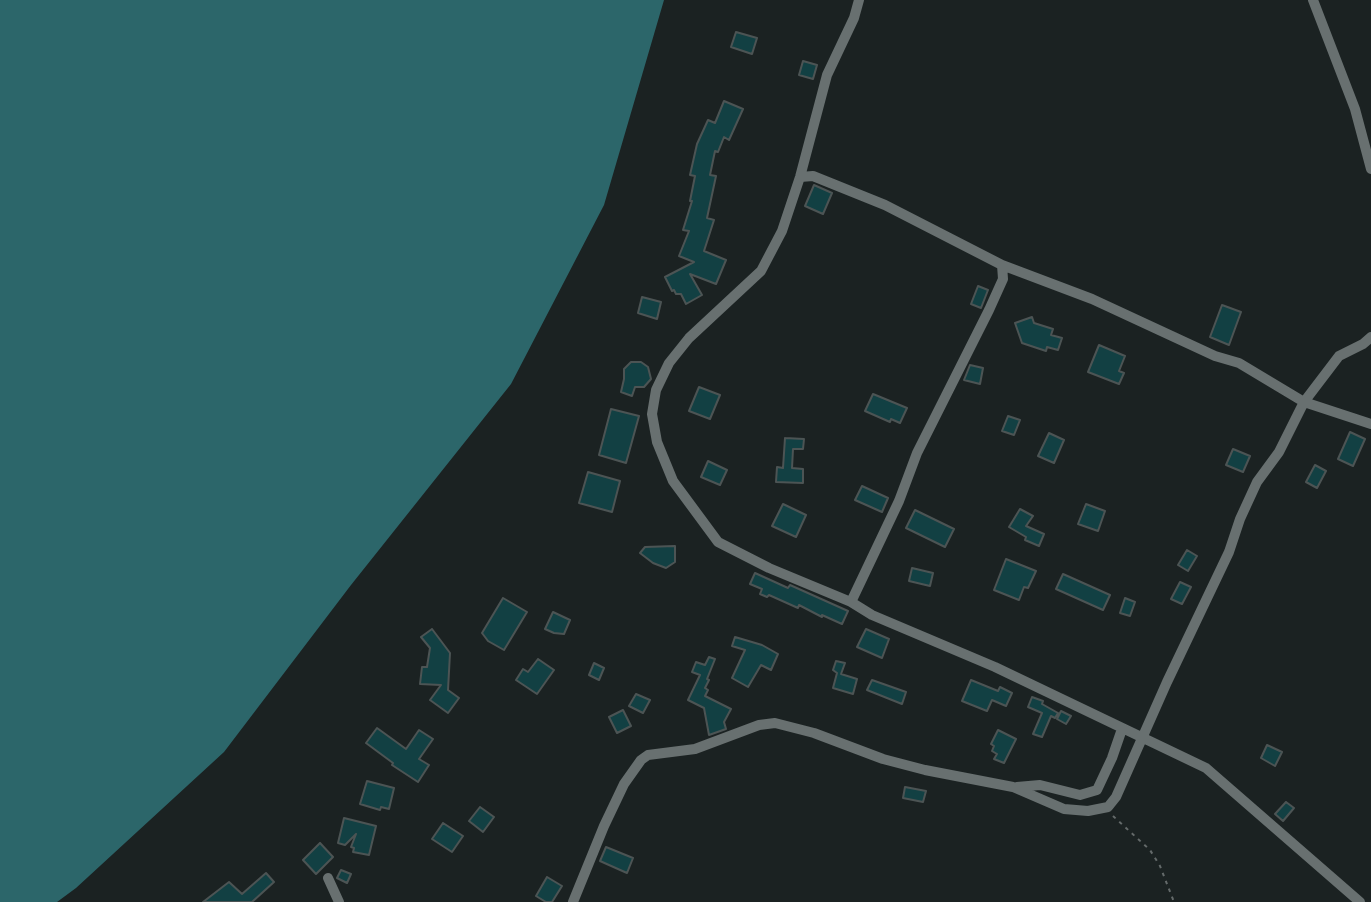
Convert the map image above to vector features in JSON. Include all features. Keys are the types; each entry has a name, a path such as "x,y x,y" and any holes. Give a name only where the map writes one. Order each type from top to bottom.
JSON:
{"street":[{"path":"859,0 854,18 827,75 800,177 782,231 761,271 689,338 670,363 656,390 652,414 657,442 673,481 719,542 769,568 851,602 872,615 995,667 1206,768 1360,902"},
{"path":"1313,0 1355,109 1371,169"},
{"path":"800,177 813,176 885,205 1002,265 1092,299 1216,356 1239,363 1304,402 1371,424"},
{"path":"851,602 899,501 917,453 1003,279 1002,265"},
{"path":"573,902 624,784 641,760 648,755 695,749 759,725 775,723 814,733 883,759 1013,788 1065,809 1088,811 1108,807 1116,797 1229,552 1240,519 1258,482 1279,452 1304,402 1339,356 1371,337"},
{"path":"1013,788 1040,785 1080,795 1097,790 1122,729"},
{"path":"1097,790 1108,807"},
{"path":"328,877 339,902"}],"path":[{"path":"1108,807 1118,822 1150,850 1160,866 1174,902"}],"water":[{"path":"0,0 664,0 604,205 511,384 351,585 224,752 76,888 57,902 0,902"}],"building":[{"path":"736,32 757,38 752,54 731,47"},
{"path":"803,61 817,65 813,79 799,75"},
{"path":"724,101 743,109 729,140 724,137 718,152 715,151 710,175 716,176 707,218 714,220 704,251 726,260 716,284 690,274 702,295 686,304 681,294 672,291 665,277 694,262 679,256 689,231 683,230 692,201 695,176 690,175 697,144 708,120 715,123"},
{"path":"814,185 832,193 823,214 805,206"},
{"path":"978,286 988,290 981,308 971,304"},
{"path":"642,297 661,302 657,319 638,313"},
{"path":"1222,305 1241,312 1229,345 1210,337"},
{"path":"1032,317 1034,323 1053,329 1051,335 1062,338 1058,350 1047,347 1046,351 1022,343 1015,323"},
{"path":"1099,345 1125,356 1119,371 1124,373 1119,384 1088,372"},
{"path":"631,362 641,362 648,367 651,379 644,387 635,387 632,396 621,392 624,369"},
{"path":"970,365 983,368 980,384 964,380"},
{"path":"699,387 720,395 710,419 689,411"},
{"path":"873,394 907,408 900,423 891,419 890,422 865,411"},
{"path":"611,409 639,416 626,463 599,455"},
{"path":"1008,416 1020,420 1014,435 1002,431"},
{"path":"1350,432 1365,439 1353,466 1338,459"},
{"path":"1049,433 1064,440 1054,463 1038,456"},
{"path":"785,438 804,439 803,449 793,449 792,468 803,469 803,483 776,482 777,467 783,468"},
{"path":"1233,449 1250,456 1243,472 1226,465"},
{"path":"708,461 727,470 720,485 701,477"},
{"path":"1315,465 1326,471 1317,488 1306,482"},
{"path":"588,472 620,481 612,512 579,503"},
{"path":"862,486 888,498 882,512 855,500"},
{"path":"783,504 806,515 796,537 772,526"},
{"path":"1086,504 1105,511 1098,531 1078,524"},
{"path":"1020,509 1033,516 1026,526 1044,534 1039,546 1025,540 1026,537 1009,527"},
{"path":"915,510 954,529 945,547 906,528"},
{"path":"675,546 675,562 666,568 653,563 640,553 645,547"},
{"path":"1187,550 1197,556 1188,571 1178,565"},
{"path":"1006,559 1036,571 1028,588 1024,587 1019,600 994,590"},
{"path":"912,568 933,573 930,586 909,581"},
{"path":"755,573 788,588 790,585 848,611 842,624 799,605 798,608 769,595 767,597 760,594 762,589 750,584"},
{"path":"1063,574 1110,595 1103,610 1056,589"},
{"path":"1180,582 1191,587 1182,604 1171,599"},
{"path":"503,598 527,612 504,650 488,641 482,633"},
{"path":"1125,598 1135,602 1130,616 1120,613"},
{"path":"553,612 570,620 564,634 545,629"},
{"path":"432,629 450,653 448,690 459,698 448,713 430,700 441,685 420,684 422,667 427,667 430,648 421,637"},
{"path":"866,629 889,639 882,658 857,647"},
{"path":"735,637 762,645 778,654 771,670 761,665 748,687 732,678 745,650 732,646"},
{"path":"709,657 715,659 707,679 709,680 705,688 708,690 705,696 731,709 724,722 726,729 709,735 704,708 688,700 700,675 692,672 696,662 705,665"},
{"path":"538,659 554,670 537,694 516,680 523,669 528,672"},
{"path":"836,661 845,663 841,674 857,679 853,694 833,688 837,673 833,670"},
{"path":"594,663 604,668 599,680 589,675"},
{"path":"872,680 906,692 902,704 867,690"},
{"path":"971,680 998,691 1000,687 1012,693 1006,706 992,700 987,711 962,701"},
{"path":"636,694 650,700 643,713 629,706"},
{"path":"1032,697 1043,701 1042,704 1058,713 1055,718 1051,716 1042,737 1033,734 1042,713 1028,707"},
{"path":"623,710 631,726 617,733 609,717"},
{"path":"1061,711 1071,716 1066,724 1057,719"},
{"path":"377,728 406,749 419,730 433,739 419,759 429,765 418,782 366,743"},
{"path":"998,730 1016,739 1004,763 994,759 997,754 992,751 994,746 991,744"},
{"path":"1267,745 1282,752 1275,766 1261,758"},
{"path":"367,781 394,788 389,809 381,807 380,810 360,804"},
{"path":"905,787 926,791 923,802 903,798"},
{"path":"1286,802 1294,808 1283,821 1275,814"},
{"path":"480,807 494,817 483,832 469,821"},
{"path":"344,818 376,826 369,855 353,852 354,848 351,847 356,834 345,845 338,843"},
{"path":"443,823 463,836 452,852 432,839"},
{"path":"320,843 333,857 316,874 303,860"},
{"path":"606,847 633,858 627,873 600,861"},
{"path":"341,870 351,874 347,883 337,878"},
{"path":"266,873 274,882 252,902 203,902 229,882 242,894"},
{"path":"547,877 562,886 552,902 546,902 536,896"}]}
